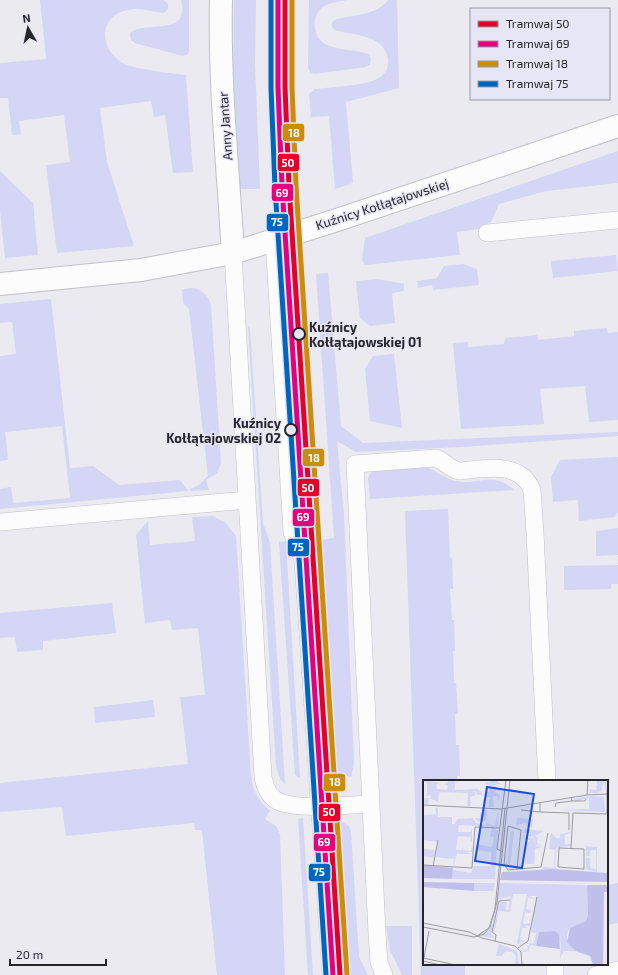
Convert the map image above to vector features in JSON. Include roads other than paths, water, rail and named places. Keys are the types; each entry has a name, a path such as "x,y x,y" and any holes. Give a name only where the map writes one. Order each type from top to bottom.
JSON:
{"street":[{"name":"Anny Jantar","path":"221,0 220,39 233,253"},
{"name":"Kuźnicy Kołłątajowskiej","path":"0,284 141,270 233,253 618,126"}],"lane":[{"path":"487,233 618,220"},
{"path":"283,237 292,532 303,560 330,975"},
{"path":"233,253 263,778 265,787 272,797 279,802 295,806 370,804"},
{"path":"384,975 381,970 378,954 355,464 436,458 445,462 454,470 459,471 499,468 512,470 524,478 530,485 535,533 546,780"},
{"path":"0,522 247,500"},
{"path":"555,965 556,975"},
{"path":"596,975 618,970"}],"tram line":[{"name":"75","path":"271,0 271,88 275,187 326,975"},
{"name":"69","path":"278,0 278,87 282,186 333,975"},
{"name":"50","path":"285,0 285,87 289,186 340,975"},
{"name":"18","path":"292,0 292,87 296,186 347,975"}],"place":[{"name":"Kuźnicy Kołłątajowskiej 01","path":"299,334"},
{"name":"Kuźnicy Kołłątajowskiej 02","path":"291,430"}]}
